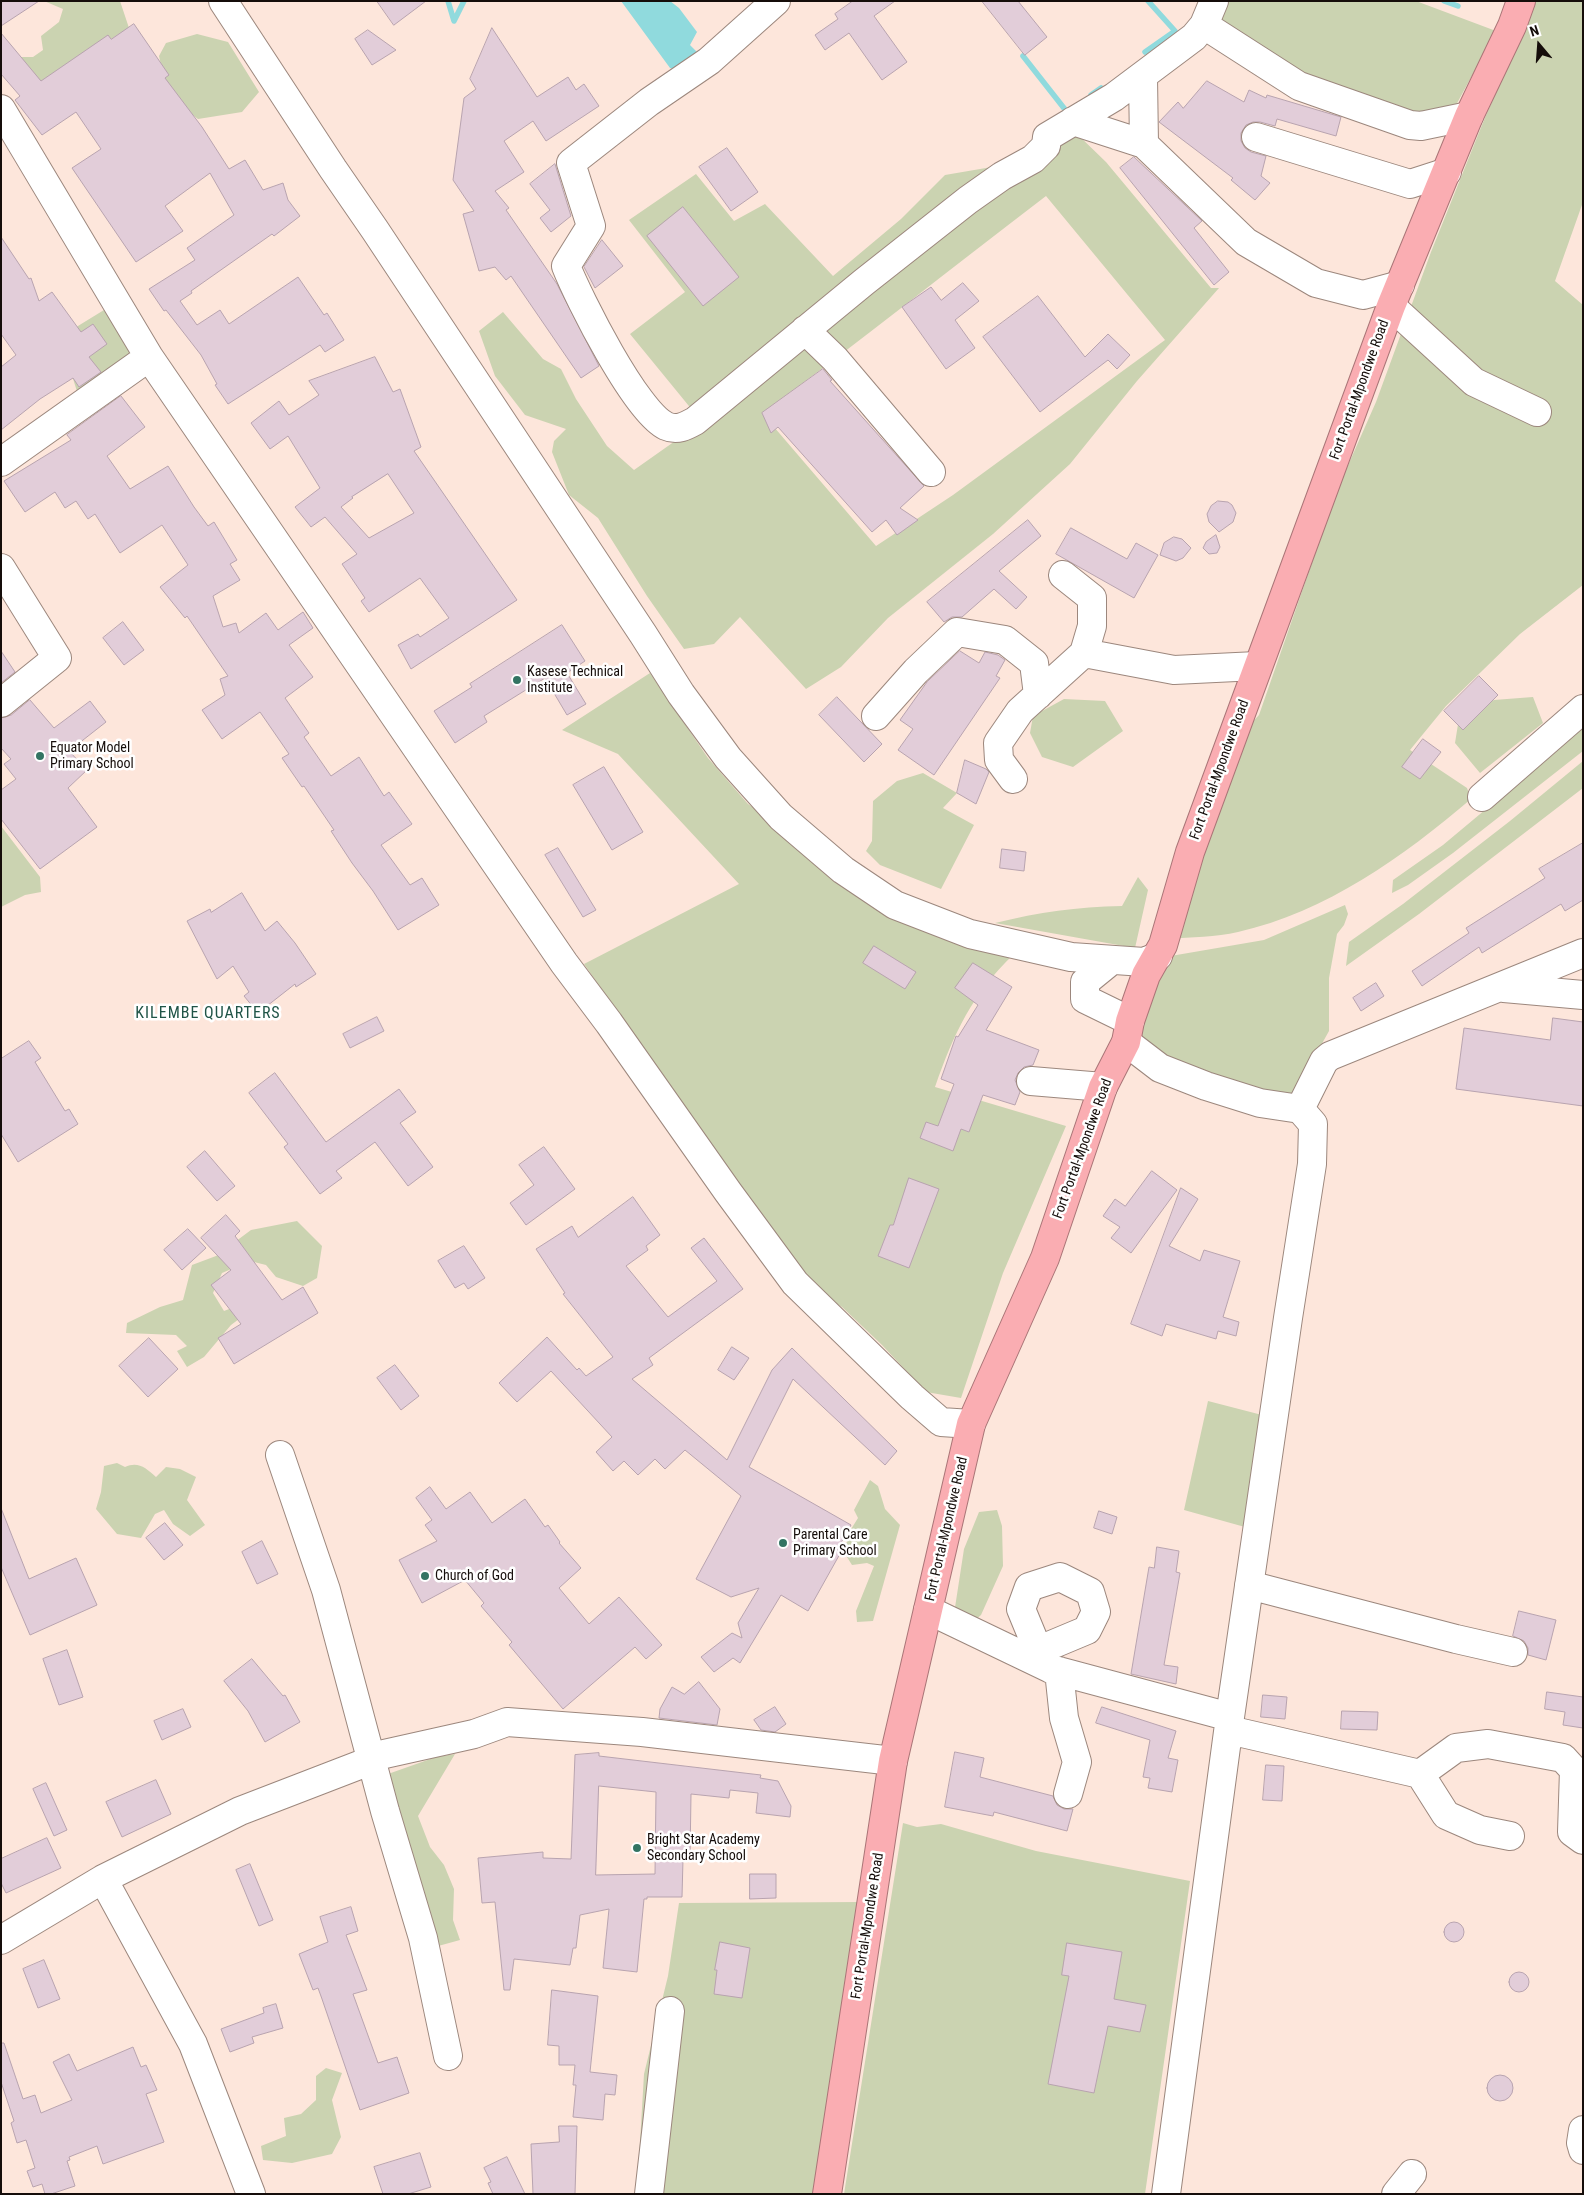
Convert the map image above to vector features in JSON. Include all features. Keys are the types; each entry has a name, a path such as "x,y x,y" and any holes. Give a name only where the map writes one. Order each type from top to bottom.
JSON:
{"highway":[{"name":"Fort Portal-Mpondwe Road","path":"827,2194 893,1760 971,1424 1045,1258 1103,1087 1128,1031 1146,975 1163,945 1190,852 1395,295 1469,116 1512,26 1521,1"}],"street":[{"path":"224,1 681,694 728,758 781,817 843,870 894,905 970,934 1071,957 1144,962 1158,956"},
{"path":"776,1 709,61 649,102 571,163 590,226 566,266 579,297 626,380 648,411 670,428 680,428 695,421 805,330 968,200 1002,176 1033,159 1046,146 1047,137 1142,77 1194,37 1209,13 1299,86 1410,125 1420,126 1469,116"},
{"path":"1142,77 1144,144"},
{"path":"1,109 149,357 564,962 795,1283 912,1397 941,1422 971,1424"},
{"path":"1073,121 1144,144 1246,242 1316,283 1363,296 1395,295 1474,382 1538,412"},
{"path":"1256,137 1410,184 1447,172"},
{"path":"805,330 835,359 931,472"},
{"path":"1,462 149,357"},
{"path":"1,568 57,658 1,703"},
{"path":"1012,779 1000,760 998,743 1020,711 1084,653 1092,626 1092,598 1063,574"},
{"path":"876,716 916,671 957,632 1005,640 1034,663 1038,695"},
{"path":"1084,653 1174,670 1258,666"},
{"path":"1482,797 1583,709"},
{"path":"1300,1109 1324,1061 1330,1056 1583,953"},
{"path":"1112,960 1085,982 1085,999 1128,1031 1160,1068 1260,1104 1300,1109 1313,1124 1312,1164 1249,1585 1166,2194"},
{"path":"1500,988 1583,995"},
{"path":"1031,1081 1103,1087"},
{"path":"280,1455 326,1590 385,1811 423,1938 448,2056"},
{"path":"1249,1585 1456,1639 1514,1652"},
{"path":"928,1610 1050,1665 1230,1723 1420,1774 1446,1814 1480,1830 1510,1836"},
{"path":"1050,1665 1077,1762 1068,1794"},
{"path":"1,1940 103,1879 240,1811 362,1764 371,1757 474,1734 507,1722 642,1732 893,1760"},
{"path":"1420,1774 1456,1748 1488,1744 1563,1758 1574,1770 1572,1832 1583,1840"},
{"path":"103,1879 193,2044 251,2194"},
{"path":"649,2194 670,2011"},
{"path":"1583,2130 1581,2143 1583,2150"}],"green space":[{"path":"44,1 120,1 129,28 74,68 20,94 21,57 33,57 43,50 41,36 59,22 63,9"},
{"path":"1221,1 1416,1 1496,31 1448,120 1396,108 1301,74 1212,31"},
{"path":"1536,1 1583,1 1583,202 1555,281 1583,305 1583,585 1520,634 1446,706 1410,750 1467,788 1471,799 1391,861 1362,880 1302,911 1270,923 1230,934 1169,939 1246,729 1259,715 1338,488 1376,402 1431,252 1484,120"},
{"path":"197,34 228,42 259,92 242,112 198,119 168,97 159,56 166,43"},
{"path":"1075,132 1106,162 1211,288 1219,288 1137,381 1070,464 993,534 888,618 841,667 806,689 740,617 714,644 684,649 647,596 598,518 569,495 552,452 554,441 566,429 525,415 495,376 479,331 503,312 543,359 561,369 576,399 607,446 634,470 702,422 630,334 685,292 629,220 696,174 734,221 765,204 833,276 901,219 945,175 1021,162","holes":["1046,196 1165,340 953,495 876,546 762,413 834,360"]},
{"path":"104,310 129,347 134,359 80,401 60,337"},
{"path":"650,673 708,758 748,804 783,828 846,888 900,917 1014,954 987,984 966,1015 949,1049 935,1087 1066,1126 1003,1273 961,1398 926,1392 882,1345 842,1307 816,1291 748,1199 584,964 739,884 618,754 562,730"},
{"path":"1533,697 1543,723 1480,773 1455,743 1459,718 1494,700"},
{"path":"1064,699 1105,701 1123,731 1073,767 1042,757 1030,733 1033,716"},
{"path":"1583,728 1583,751 1453,853 1408,885 1392,893 1393,880 1443,845"},
{"path":"1583,761 1583,788 1419,914 1346,966 1349,942 1403,904 1510,821"},
{"path":"923,773 957,793 943,808 974,825 941,889 880,865 866,851 872,841 873,801 897,781"},
{"path":"1,826 40,877 41,892 25,895 1,907"},
{"path":"1138,877 1148,890 1135,948 995,923 1058,911 1122,906"},
{"path":"1345,905 1348,914 1344,925 1337,934 1329,978 1329,1031 1305,1074 1290,1095 1252,1101 1136,1056 1159,958 1264,940"},
{"path":"297,1221 322,1246 317,1278 303,1286 276,1277 266,1265 250,1261 222,1273 213,1293 224,1311 242,1304 255,1307 231,1325 204,1357 187,1367 177,1351 187,1346 176,1335 126,1333 127,1323 160,1307 183,1300 192,1265 216,1256 251,1230"},
{"path":"1208,1401 1262,1415 1252,1529 1184,1510"},
{"path":"117,1463 125,1467 130,1465 142,1466 156,1477 166,1467 180,1469 196,1477 187,1500 205,1525 190,1536 173,1524 164,1510 155,1514 141,1538 117,1534 96,1509 101,1492 104,1466"},
{"path":"870,1480 878,1486 885,1509 900,1525 873,1621 857,1622 856,1611 874,1566 867,1563 852,1565 845,1554 848,1534 858,1518 854,1510"},
{"path":"997,1510 1002,1526 1003,1566 981,1615 968,1626 954,1614 964,1549 979,1512"},
{"path":"455,1754 418,1816 430,1847 444,1865 454,1889 453,1920 460,1940 431,1948 388,1774 436,1757"},
{"path":"903,1823 917,1827 941,1824 1036,1851 1190,1881 1145,2194 844,2194"},
{"path":"862,1902 815,2194 637,2194 644,2074 668,1976 679,1903"},
{"path":"326,2068 342,2073 332,2100 341,2137 332,2154 292,2163 263,2160 261,2146 286,2136 284,2118 301,2114 316,2100 316,2076"}],"water":[{"path":"621,1 670,1 679,8 697,32 690,45 700,55 690,73 670,68"}],"building":[{"path":"1,1 39,1 1,26"},
{"path":"377,1 426,1 394,25"},
{"path":"853,1 895,1 874,16 907,62 882,80 849,33 825,50 815,35 838,19 835,14"},
{"path":"982,1 1018,1 1047,37 1025,55"},
{"path":"134,24 169,75 165,78 202,127 229,169 245,160 263,190 283,183 288,200 300,216 274,236 272,234 191,291 192,293 180,301 197,325 220,310 229,324 298,277 324,315 327,313 344,340 325,352 320,345 228,404 215,385 217,384 201,355 166,310 164,311 149,289 195,260 187,248 234,215 210,173 165,206 183,231 136,262 72,168 101,149 76,112 42,135 15,100 20,96 1,74 1,33 41,81 108,35 111,39"},
{"path":"492,28 537,97 568,77 576,90 584,84 599,106 546,141 533,121 504,141 524,172 495,191 509,208 506,210 557,284 599,366 581,378 511,276 506,280 495,267 479,271 463,214 474,211 453,180 464,98 476,89 470,79"},
{"path":"368,30 396,50 372,65 355,39"},
{"path":"1207,81 1244,102 1249,90 1266,98 1267,95 1341,117 1336,136 1277,119 1275,126 1260,122 1246,125 1241,133 1241,141 1245,148 1251,152 1266,156 1261,176 1270,183 1255,200 1231,180 1233,178 1159,122 1178,102 1183,108"},
{"path":"727,148 758,192 731,211 699,167"},
{"path":"1134,157 1202,221 1194,228 1229,272 1214,285 1120,168"},
{"path":"555,164 571,216 551,232 540,218 550,210 530,184"},
{"path":"683,207 739,277 703,306 647,236"},
{"path":"1,237 29,279 31,278 39,301 52,292 81,332 93,324 107,344 89,357 101,372 79,387 73,378 40,399 1,430 1,367 16,355 1,334"},
{"path":"602,240 623,266 595,288 584,267"},
{"path":"963,283 979,301 955,320 975,348 946,369 902,307 931,287 941,300"},
{"path":"1038,296 1085,357 1108,334 1130,355 1117,369 1108,360 1040,412 983,337"},
{"path":"375,357 393,392 400,389 421,447 414,451 517,600 411,669 398,645 418,634 420,637 449,618 420,578 369,612 361,601 365,598 342,564 357,554 325,517 311,527 295,507 320,488 288,436 270,449 251,423 279,401 289,415 319,395 309,381","holes":["388,474 414,513 369,538 341,507 352,497"]},
{"path":"823,369 832,380 830,381 924,486 900,508 918,520 897,535 886,520 872,532 778,427 771,433 762,413"},
{"path":"121,396 145,427 107,456 130,489 168,466 208,526 214,522 237,560 230,564 240,580 213,596 223,627 236,623 239,633 266,613 278,630 303,612 313,628 289,645 313,677 285,698 309,733 304,737 331,776 359,757 384,796 389,792 412,824 381,845 410,885 422,878 439,905 398,930 331,831 334,830 282,758 289,754 260,712 222,739 202,710 225,695 220,679 228,676 187,616 185,618 160,587 188,565 162,525 120,553 95,514 88,519 76,501 65,508 55,492 25,512 4,481 71,440 67,435"},
{"path":"1218,501 1228,502 1236,513 1233,522 1219,532 1209,522 1207,514 1211,506"},
{"path":"1028,520 1041,536 999,571 1027,597 1016,609 994,589 962,617 952,617 944,622 927,602"},
{"path":"1071,528 1127,559 1136,543 1158,555 1134,598 1056,554"},
{"path":"1216,535 1220,547 1217,553 1209,554 1203,548 1206,542"},
{"path":"1174,537 1182,539 1191,548 1183,558 1176,561 1160,555 1164,543"},
{"path":"123,622 144,650 124,665 103,638"},
{"path":"562,625 585,661 567,673 586,704 567,715 545,678 484,716 487,722 455,743 434,711 472,687 470,684"},
{"path":"1,651 15,672 1,683"},
{"path":"960,651 979,663 985,652 998,655 1005,660 996,676 1000,678 934,775 898,750 913,729 900,720 927,682"},
{"path":"1479,676 1498,695 1463,730 1444,711"},
{"path":"837,697 882,744 864,762 819,715"},
{"path":"30,700 54,728 90,701 106,722 69,751 87,770 68,788 97,827 40,869 1,819 1,790 16,779 4,764 11,759 1,748 1,718 11,715"},
{"path":"1423,739 1441,752 1420,779 1402,767"},
{"path":"965,760 989,772 976,804 957,793"},
{"path":"604,767 643,832 612,850 573,785"},
{"path":"1583,843 1583,900 1565,911 1561,904 1482,953 1479,947 1422,986 1412,971 1469,933 1466,928 1545,878 1539,869"},
{"path":"558,848 596,910 583,917 545,855"},
{"path":"1002,849 1026,852 1024,871 1000,868"},
{"path":"242,893 265,931 277,921 316,974 296,987 295,984 258,1013 244,996 249,992 233,966 217,979 187,921 210,909 211,912"},
{"path":"874,946 916,972 905,989 863,963"},
{"path":"973,963 1012,987 986,1030 1039,1050 1033,1065 1024,1067 1018,1073 1015,1080 1020,1092 1015,1105 983,1095 969,1132 961,1129 953,1151 920,1138 926,1122 938,1126 954,1084 941,1079 956,1036 958,1037 978,1005 955,988"},
{"path":"1376,983 1384,996 1361,1011 1353,998"},
{"path":"377,1017 384,1031 350,1048 343,1034"},
{"path":"1553,1018 1583,1022 1583,1106 1456,1089 1464,1028 1550,1040"},
{"path":"29,1041 41,1058 35,1062 65,1111 69,1109 78,1124 18,1162 1,1134 1,1059"},
{"path":"275,1073 326,1142 399,1089 416,1112 400,1123 433,1167 408,1186 375,1142 336,1171 342,1178 320,1194 284,1147 288,1144 249,1093"},
{"path":"544,1147 575,1189 526,1225 510,1203 534,1185 519,1165"},
{"path":"205,1151 235,1186 217,1201 187,1167"},
{"path":"1152,1171 1177,1190 1131,1253 1111,1238 1120,1227 1103,1216 1115,1199 1125,1206"},
{"path":"909,1178 939,1189 909,1268 878,1256 890,1225 893,1225"},
{"path":"1181,1188 1198,1199 1169,1246 1200,1261 1204,1250 1240,1261 1223,1317 1239,1322 1236,1336 1218,1331 1216,1339 1166,1324 1162,1336 1131,1324"},
{"path":"633,1197 660,1235 646,1246 648,1250 626,1266 668,1317 717,1281 691,1248 704,1238 743,1289 649,1358 653,1365 632,1379 727,1460 772,1370 792,1348 897,1451 885,1465 793,1379 749,1467 851,1525 837,1550 841,1552 808,1611 781,1595 740,1663 733,1658 714,1672 701,1657 732,1633 742,1638 738,1623 759,1588 731,1597 696,1579 741,1496 685,1450 665,1469 655,1459 638,1475 624,1461 613,1471 596,1452 612,1437 551,1371 517,1402 499,1383 547,1337 577,1370 579,1368 586,1376 613,1357 563,1294 565,1293 536,1249 572,1226 578,1237"},
{"path":"226,1215 240,1231 235,1236 282,1300 303,1287 318,1313 234,1364 218,1338 241,1324 211,1285 231,1270 201,1238"},
{"path":"188,1229 206,1248 182,1270 164,1250"},
{"path":"464,1246 485,1278 468,1289 464,1283 455,1288 438,1261"},
{"path":"149,1338 178,1369 148,1397 119,1366"},
{"path":"732,1347 749,1358 734,1380 718,1370"},
{"path":"395,1365 419,1396 401,1410 377,1378"},
{"path":"430,1487 446,1509 470,1492 492,1523 525,1499 545,1527 548,1525 559,1543 581,1568 559,1588 589,1624 619,1597 662,1645 646,1659 635,1647 563,1709 509,1645 512,1642 481,1606 484,1603 465,1580 422,1603 399,1560 437,1541 425,1525 432,1520 416,1498"},
{"path":"1,1508 29,1579 76,1558 97,1605 30,1635 1,1567"},
{"path":"1099,1511 1117,1517 1112,1534 1094,1528"},
{"path":"165,1523 183,1545 164,1560 146,1538"},
{"path":"262,1541 278,1574 257,1584 242,1552"},
{"path":"1157,1547 1179,1551 1176,1572 1180,1573 1164,1665 1178,1667 1176,1684 1131,1674 1149,1567 1154,1568"},
{"path":"1519,1611 1556,1620 1546,1660 1528,1655 1528,1648 1524,1641 1513,1636"},
{"path":"67,1650 83,1697 59,1705 43,1659"},
{"path":"252,1659 283,1696 285,1695 300,1722 265,1742 248,1711 224,1681"},
{"path":"699,1682 720,1709 717,1725 659,1718 660,1709 672,1687 684,1694"},
{"path":"1547,1692 1583,1697 1583,1728 1563,1725 1565,1712 1545,1709"},
{"path":"1263,1695 1287,1697 1285,1719 1261,1717"},
{"path":"775,1707 786,1724 775,1732 761,1730 754,1720"},
{"path":"1102,1707 1176,1731 1168,1758 1178,1760 1172,1792 1148,1788 1150,1778 1143,1777 1150,1740 1096,1723"},
{"path":"183,1709 191,1727 162,1740 154,1721"},
{"path":"1342,1711 1378,1712 1377,1730 1341,1729"},
{"path":"955,1752 984,1758 980,1777 1053,1796 1057,1805 1064,1809 1073,1809 1067,1831 994,1812 993,1816 945,1807"},
{"path":"599,1753 599,1756 761,1775 760,1778 778,1781 791,1806 790,1817 756,1813 758,1793 730,1790 729,1798 691,1794 690,1859 683,1859 682,1897 647,1897 647,1899 644,1899 637,1972 603,1968 609,1909 580,1915 576,1948 573,1948 570,1965 514,1959 510,1990 504,1990 495,1902 482,1903 478,1858 543,1852 543,1858 571,1859 575,1755","holes":["599,1786 656,1792 655,1874 596,1875"]},
{"path":"1266,1765 1284,1766 1282,1801 1263,1800"},
{"path":"156,1780 171,1814 122,1837 106,1802"},
{"path":"46,1783 67,1830 54,1836 33,1789"},
{"path":"47,1838 61,1868 6,1893 1,1883 1,1859"},
{"path":"250,1864 273,1920 259,1926 236,1870"},
{"path":"750,1874 776,1874 776,1898 750,1899"},
{"path":"351,1907 358,1931 346,1935 367,1990 353,1994 378,2063 397,2057 409,2093 360,2110 318,1988 313,1990 299,1954 328,1942 320,1917"},
{"path":"1454,1922 1461,1925 1464,1932 1461,1939 1454,1942 1447,1939 1444,1932 1447,1925"},
{"path":"720,1942 750,1948 742,1998 714,1994 717,1970 715,1970"},
{"path":"1067,1943 1122,1952 1114,1999 1146,2005 1140,2032 1108,2026 1094,2093 1048,2084 1069,1976 1062,1975"},
{"path":"44,1960 60,1999 38,2008 23,1969"},
{"path":"1519,1972 1526,1975 1529,1982 1526,1989 1519,1992 1512,1989 1509,1982 1512,1975"},
{"path":"552,1990 598,1996 590,2072 617,2075 615,2095 605,2094 603,2120 573,2117 576,2085 573,2085 575,2065 559,2065 559,2046 548,2045"},
{"path":"276,2004 283,2028 252,2037 254,2043 230,2052 221,2029 264,2013 263,2008"},
{"path":"1,2043 4,2043 23,2099 35,2095 41,2113 72,2100 53,2062 69,2054 77,2071 133,2047 141,2067 146,2065 157,2090 146,2094 164,2142 103,2164 97,2146 69,2157 70,2160 67,2161 75,2186 51,2194 45,2194 42,2184 33,2187 27,2171 35,2168 26,2140 17,2143 11,2123 14,2121 1,2082"},
{"path":"1500,2075 1509,2079 1513,2088 1509,2097 1500,2101 1491,2097 1487,2088 1491,2079"},
{"path":"559,2126 577,2126 575,2194 533,2194 531,2144 559,2142"},
{"path":"420,2153 431,2187 408,2194 383,2194 374,2167"},
{"path":"507,2157 525,2194 493,2194 488,2183 491,2182 484,2168"}],"waterway":[{"path":"448,1 454,21 464,1"},
{"path":"1145,52 1175,31 1148,1"},
{"path":"1444,1 1458,6"},
{"path":"1023,56 1067,112 1071,109"},
{"path":"1091,95 1101,88"}],"place":[{"name":"Kasese Technical Institute","path":"517,680"},
{"name":"Equator Model Primary School","path":"40,756"},
{"name":"Parental Care Primary School","path":"783,1543"},
{"name":"Church of God","path":"425,1576"},
{"name":"Bright Star Academy Secondary School","path":"637,1848"}],"district":[{"name":"KILEMBE QUARTERS","path":"208,1014"}]}
